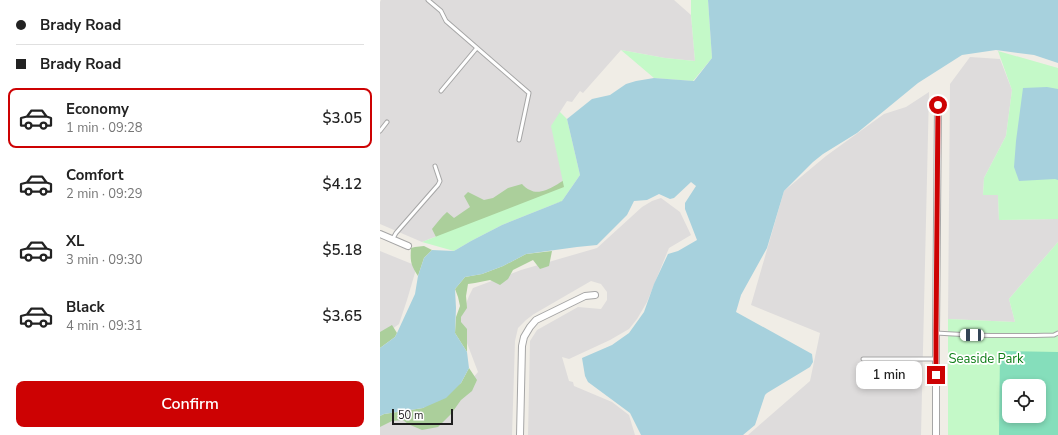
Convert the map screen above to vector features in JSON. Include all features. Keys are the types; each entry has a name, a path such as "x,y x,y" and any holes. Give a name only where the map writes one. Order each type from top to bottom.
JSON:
{"street":[{"path":"936,435 938,105"},
{"path":"380,234 408,246"},
{"path":"520,435 522,346 524,337 536,320 584,296 595,295"}],"lane":[{"path":"428,0 441,11 446,21 476,49 529,93 518,140"},
{"path":"440,90 476,49"},
{"path":"380,131 387,122"},
{"path":"392,240 396,233 438,185 440,181 435,166"},
{"path":"936,333 957,335 1017,336 1054,335 1058,333"},
{"path":"863,359 936,359"}],"shaded area":[{"path":"381,0 674,0 691,15 695,61 665,58 621,50 583,93 580,91 572,102 567,101 560,112 564,186 422,242 380,224"},
{"path":"970,57 1000,59 1012,90 1006,136 984,178 983,195 998,195 999,220 1058,219 1058,242 1009,299 1015,322 948,319 950,84"},
{"path":"929,92 921,435 748,435 810,381 820,333 751,305 784,191 826,156 884,114 906,107"},
{"path":"661,198 680,212 691,235 669,248 647,302 629,329 610,340 569,359 562,357 569,381 573,382 574,386 612,402 629,415 635,435 528,435 530,341 537,330 578,307 601,309 607,300 607,292 601,284 591,281 534,314 518,328 515,341 512,435 380,435 380,425 405,411 437,419 478,372 459,322 473,288 521,270 597,248 642,207"},
{"path":"380,251 417,266 399,324 380,338"}],"green space":[{"path":"691,0 708,0 712,58 693,81 654,78 621,50 665,58 695,61"},
{"path":"998,51 1058,68 1058,219 999,220 998,195 983,195 984,178 1006,136 1012,90"},
{"path":"560,112 567,119 580,175 562,201 502,225 454,251 422,242 564,187 551,126"},
{"path":"571,175 562,201 438,241 432,229 447,212 454,218 470,207 464,196 468,192 484,200 493,198 508,188 522,184 529,190 540,192 551,188"},
{"name":"Seaside Park","path":"1058,242 1058,435 948,435 948,319 1015,322 1009,299"},
{"path":"424,246 432,250 424,258 418,276 412,263 411,248"},
{"path":"552,251 549,266 540,269 533,260 513,270 508,279 500,285 490,280 468,284 466,296 467,308 461,317 461,322 467,329 467,352 455,333 456,317 460,306 455,289 465,277 482,274 503,266 526,254"},
{"path":"392,325 397,333 395,337 380,348 380,332"},
{"path":"1000,351 1058,352 1058,435 999,435"},
{"path":"469,368 477,380 472,391 461,400 451,414 438,427 422,430 408,424 403,420 392,421 380,427 380,416 384,414 423,408 461,383"}],"water":[{"path":"708,0 1058,0 1058,63 1034,55 996,50 962,55 918,83 857,133 823,154 784,191 767,248 741,295 736,312 812,354 813,362 810,367 765,395 755,425 743,435 641,435 630,413 588,382 585,376 582,358 612,345 629,333 644,312 654,284 668,254 678,251 697,240 685,209 685,203 696,186 691,182 674,198 670,199 659,194 647,200 634,201 627,215 597,245 526,254 503,266 482,274 465,277 455,289 455,333 467,352 469,368 461,383 446,398 423,408 384,414 380,416 380,348 395,337 397,333 415,294 418,276 424,258 432,250 454,251 502,225 562,201 580,175 567,119 592,99 610,95 626,84 636,81 654,78 694,81 712,58"},
{"path":"1047,87 1058,89 1058,180 1019,181 1014,167 1023,88"}],"route":[{"path":"936,375 938,105"}]}
